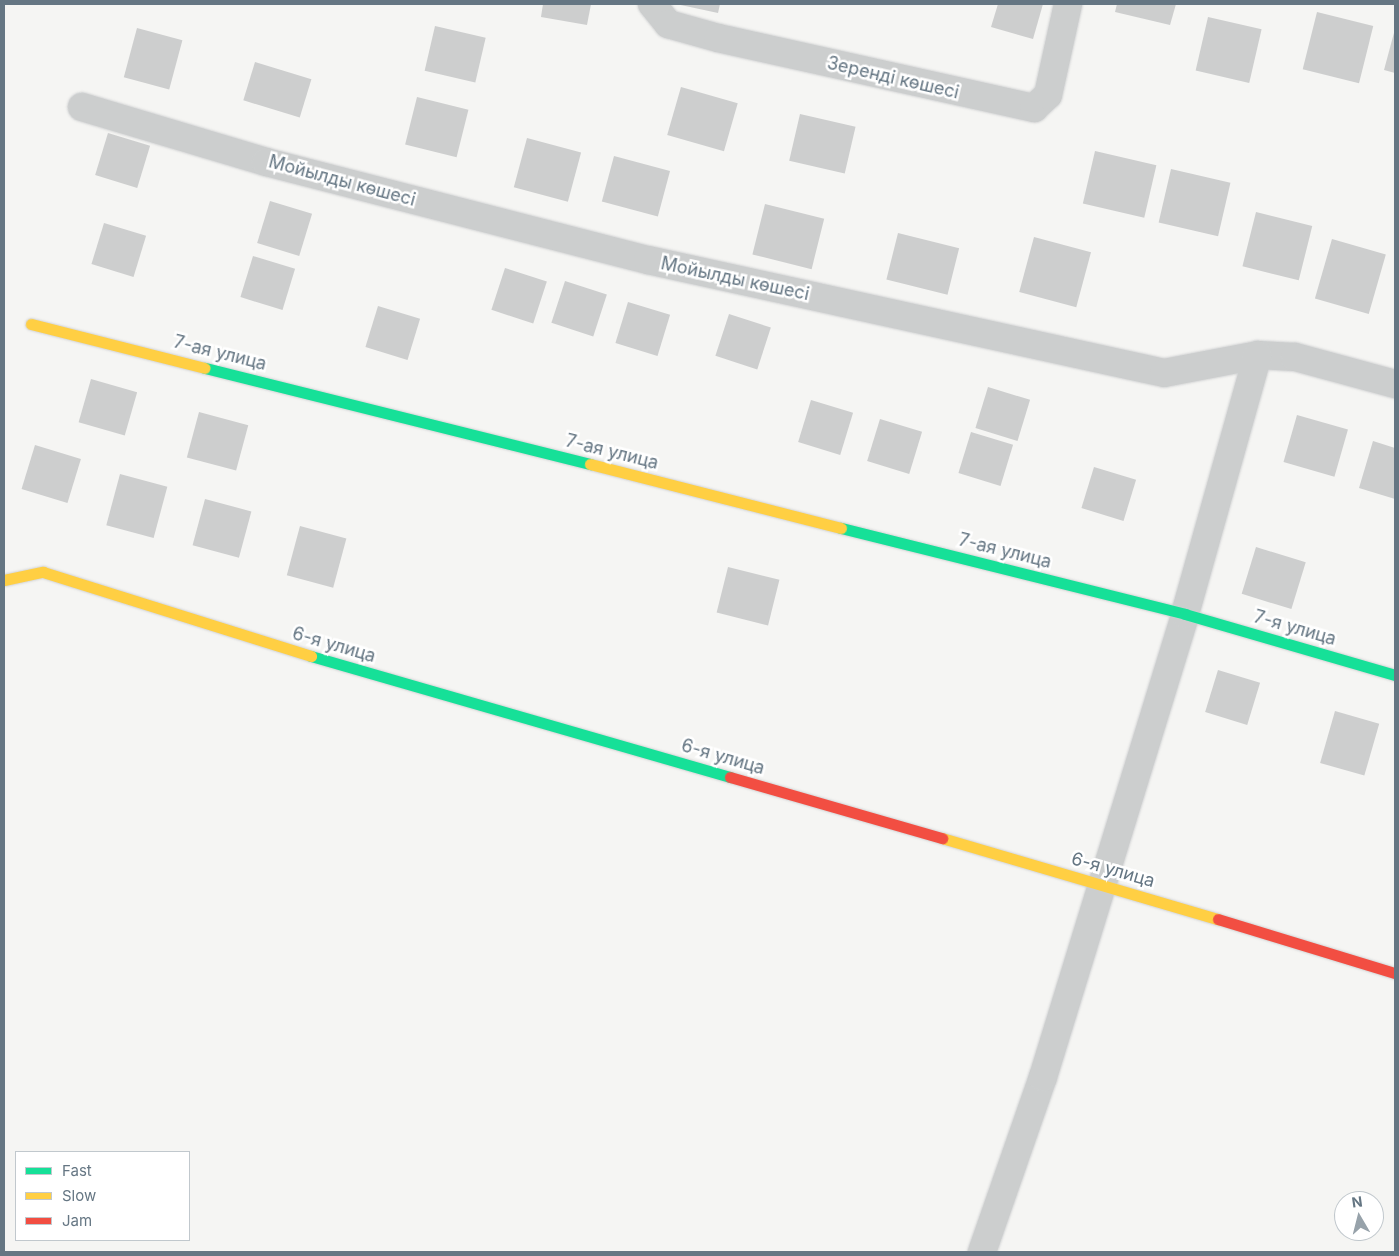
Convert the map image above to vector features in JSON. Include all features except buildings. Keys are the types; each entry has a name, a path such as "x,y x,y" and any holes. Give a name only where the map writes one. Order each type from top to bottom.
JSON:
{"street":[{"name":"Зеренді көшесі","path":"652,4 668,24 1034,108 1048,94 1068,4"},
{"name":"Мойылды көшесі","path":"82,107 266,162 648,260 1164,373 1258,355 1295,357 1395,384"},
{"name":"7-ая улица","path":"31,324 1185,614"},
{"path":"982,1252 1043,1077 1185,614 1258,355"},
{"name":"6-я улица","path":"4,580 43,572 237,635 1101,884 1395,973"},
{"name":"7-я улица","path":"1185,614 1395,675"}],"traffic: fast":[{"path":"205,368 590,464"},
{"path":"841,528 1185,614 1395,675"},
{"path":"311,656 730,777"}],"traffic: slow":[{"path":"31,324 205,368"},
{"path":"590,464 841,528"},
{"path":"4,580 43,572 311,656"},
{"path":"942,838 1218,919"}],"traffic: jam":[{"path":"730,777 942,838"},
{"path":"1218,919 1395,973"}]}
